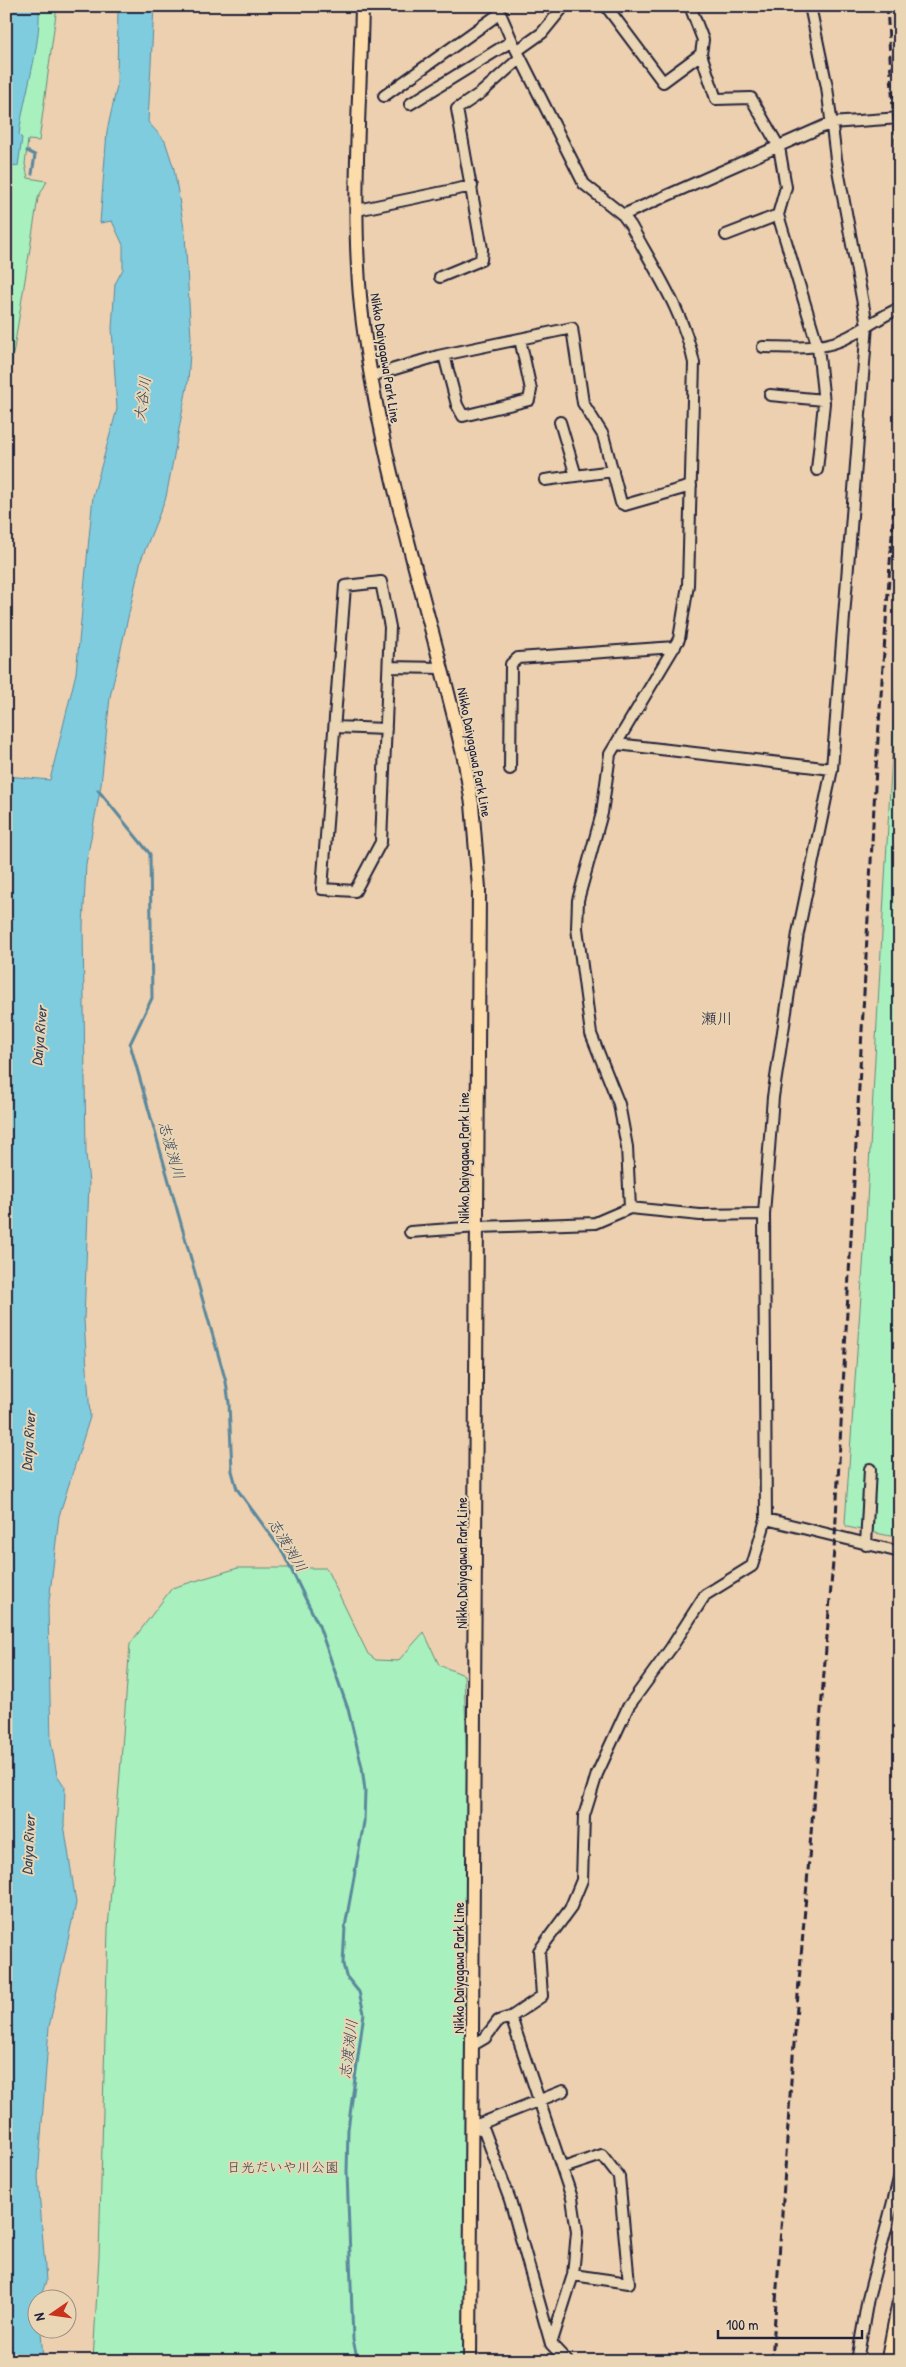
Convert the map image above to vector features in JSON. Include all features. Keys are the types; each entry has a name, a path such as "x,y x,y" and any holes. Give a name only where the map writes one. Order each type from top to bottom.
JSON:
{"highway":[{"path":"889,2361 900,2304"}],"main road":[{"name":"Nikko Daiyagawa Park Line","path":"362,6 357,210 359,281 371,376 382,434 442,668 472,804 480,888 470,2361"}],"street":[{"path":"410,104 517,50 542,33 564,6"},
{"path":"606,6 663,82 701,54"},
{"path":"690,6 703,40 701,54 716,99 752,98 779,147 786,186 778,215 818,347 824,400 817,470"},
{"path":"473,2045 485,2038 498,2021 511,2016 542,1996 538,1951 570,1909 582,1880 584,1816 596,1774 628,1707 671,1648 705,1596 752,1566 766,1518 764,1214 774,1087 798,933 832,769 867,324 831,123 827,87 810,6"},
{"path":"384,96 498,10 584,184 623,215 670,296 689,340 694,363 688,585 679,639 610,754 602,813 578,900 578,928 590,1034 619,1104 628,1146 630,1208"},
{"path":"440,277 481,260 482,249 472,186 457,109 482,92 517,50"},
{"path":"623,215 831,123 900,118"},
{"path":"357,210 472,186"},
{"path":"726,235 778,215"},
{"path":"763,347 818,347 848,338 867,324 900,308"},
{"path":"371,376 444,354 572,328 583,403 603,435 621,503 625,505 691,486"},
{"path":"444,354 457,406 463,416 529,400 532,390 520,339"},
{"path":"770,395 824,400"},
{"path":"560,422 576,476"},
{"path":"545,480 613,471"},
{"path":"381,582 390,627 389,667 381,842 355,891 322,890 345,586 381,582"},
{"path":"510,769 512,664 518,658 675,647"},
{"path":"389,667 442,668"},
{"path":"335,727 386,729"},
{"path":"617,744 832,769"},
{"path":"410,1232 478,1227 595,1223 630,1208 700,1215 764,1214"},
{"path":"866,1545 870,1469"},
{"path":"766,1518 866,1545 900,1552"},
{"path":"511,2016 538,2101 563,2168 572,2198 577,2232 573,2275 551,2344"},
{"path":"472,2127 563,2092"},
{"path":"472,2127 484,2130 506,2191 551,2344 567,2361"},
{"path":"563,2168 602,2155 619,2177 629,2283 573,2275"},
{"path":"857,2361 868,2298 900,2175"}],"green space":[{"path":"6,6 57,6 39,141 28,140 25,164 28,178 47,181 38,198 6,399"},
{"path":"900,610 900,1538 847,1527 845,1523 865,1238"},
{"name":"日光だいや川公園","path":"238,1568 326,1568 368,1654 376,1660 398,1661 424,1632 439,1665 464,1675 467,1763 464,2361 93,2361 99,2256 108,1929 130,1644 172,1588"}],"water":[{"path":"6,6 39,6 35,55 21,119 19,135 22,138 18,166 6,164"},
{"path":"118,6 154,6 148,122 165,141 174,169 185,234 191,338 188,382 166,497 141,560 110,697 101,785 86,864 83,927 86,1154 89,1183 84,1320 90,1417 59,1516 48,1610 51,1742 57,1775 65,1787 64,1824 76,1903 49,2027 38,2177 46,2281 43,2290 28,2290 28,2340 42,2340 43,2361 6,2361 6,776 50,780 76,673 93,496 117,409 112,328 115,284 123,269 123,245 112,221 100,223 107,131 117,86"}],"waterway":[{"path":"27,151 35,155 32,174"},
{"name":"志渡渕川","path":"98,790 150,854 152,998 130,1044 226,1382 229,1403 232,1471 237,1489 282,1551 319,1626 348,1709 362,1767 365,1791 364,1822 345,1927 343,1964 346,1976 359,1992 364,2013 348,2129 347,2172 353,2340 358,2361"}],"railway":[{"path":"887,6 900,227"},
{"path":"772,2361 791,2081 835,1537 876,768 900,418"}],"district":[{"name":"瀬川","path":"717,1018"}],"water label":[{"name":"大谷川","path":"142,399"},
{"name":"Daiya River","path":"39,1036"},
{"name":"Daiya River","path":"28,1441"},
{"name":"Daiya River","path":"28,1845"}]}
